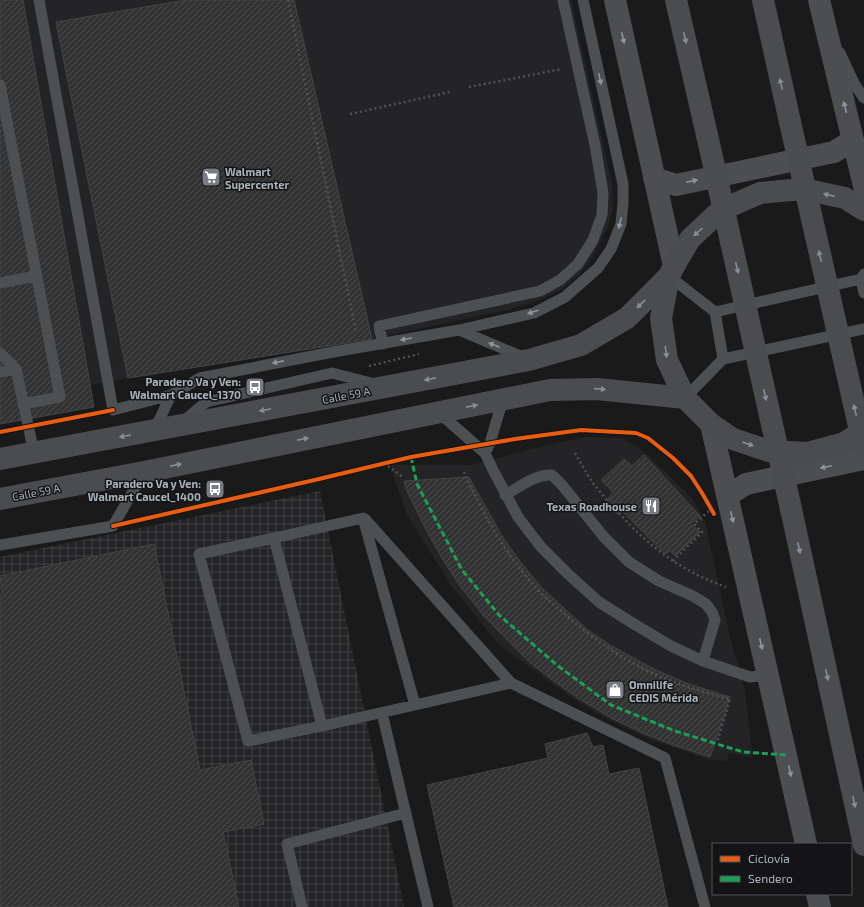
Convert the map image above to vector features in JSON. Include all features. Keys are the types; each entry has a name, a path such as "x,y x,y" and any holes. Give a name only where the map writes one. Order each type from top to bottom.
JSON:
{"main road":[{"path":"615,0 654,178 672,271"},
{"path":"676,0 791,510 864,846"},
{"path":"763,0 864,448"},
{"path":"820,4 864,183"},
{"path":"654,178 676,185 834,152 853,140"},
{"path":"864,210 845,198 803,189 760,193 721,210 690,239 672,271 661,318 667,360 685,398 711,424 733,439 769,451 807,453 844,443 864,431"},
{"name":"Calle 59 A","path":"0,459 178,427 529,360 581,345 627,318 672,271"},
{"name":"Calle 59 A","path":"0,499 144,472 550,390 597,389 685,398"},
{"path":"711,424 716,505 768,675 806,843"},
{"path":"716,505 746,484 864,459"},
{"path":"818,895 820,907"}],"lane":[{"path":"39,0 113,410 171,395 200,378 333,352 459,330 534,313 565,297 598,268 611,248 621,224 623,184 583,0"},
{"path":"383,344 379,326 540,290 560,280 578,264 593,240 602,216 603,193 586,98 563,0"},
{"path":"820,4 850,76 864,98"},
{"path":"0,85 60,397 23,404"},
{"path":"672,271 714,312 723,359"},
{"path":"0,283 36,276"},
{"path":"714,312 862,277 864,293"},
{"path":"685,398 723,359 864,329"},
{"path":"459,330 529,360"},
{"path":"0,353 16,370 34,453"},
{"path":"0,372 16,370"},
{"path":"153,431 171,395"},
{"path":"485,453 490,443 503,399"},
{"path":"438,412 475,446 485,453 518,518 541,547 599,602 646,632 703,661 750,677 768,675"},
{"path":"0,545 113,526 144,472"},
{"path":"505,495 532,480 544,475 552,475 562,485 604,538 630,562 659,581 693,596 706,604 712,612 715,620 703,661"},
{"path":"363,518 199,554 248,741 382,713 511,682"},
{"path":"363,518 511,682 665,758 705,907"},
{"path":"363,518 415,705"},
{"path":"274,538 322,726"},
{"path":"382,713 428,907"},
{"path":"302,907 287,844 406,813"}],"path":[{"path":"288,0 356,333"},
{"path":"468,87 565,69"},
{"path":"350,114 450,92"},
{"path":"575,453 592,482 607,500"},
{"path":"377,465 389,462"},
{"path":"384,463 404,478"},
{"path":"464,472 500,540 523,572 546,598 601,643 633,663 667,680 692,689 730,699 717,743"},
{"path":"714,514 716,505"},
{"path":"673,561 702,532 694,524 716,505"},
{"path":"619,513 657,551 713,582 729,588"}],"shaded area":[{"path":"23,0 571,0 612,183 613,209 608,227 591,260 580,274 562,289 542,299 511,309 372,339 90,385"},
{"path":"584,437 622,438 645,452 691,497 705,521 730,637 745,691 753,758 729,753 727,761 710,760 645,737 611,721 575,700 499,645 450,584 407,515 393,475 392,465 471,465"},
{"path":"320,491 404,907 0,907 0,557"}],"building":[{"path":"0,0 23,0 94,407 0,424"},
{"name":"Walmart Supercenter","path":"186,0 294,0 372,339 128,378 56,22"},
{"name":"Texas Roadhouse","path":"644,455 700,516 691,524 700,532 675,556 670,551 665,554 622,511 617,514 606,502 613,492 601,480 624,459 632,466"},
{"path":"469,477 502,536 522,564 542,588 588,630 610,645 654,669 686,683 730,697 710,757 645,734 613,719 578,698 526,659 483,615 460,586 443,560 425,528 407,491 404,481"},
{"path":"154,544 200,770 251,760 264,824 223,832 239,907 0,907 0,594 2,594 0,576"},
{"path":"587,733 593,747 603,745 609,774 639,768 668,907 454,907 427,785 548,758 545,744"}],"marked path":[{"path":"411,457 417,484 462,570 499,615 558,666 611,705 675,731 743,752 786,755"}],"cycle path":[{"path":"0,432 113,410"},
{"path":"113,526 411,457 515,439 581,430 636,433 648,438 673,458 691,476 714,514"}],"place":[{"name":"Walmart Supercenter","path":"211,177"},
{"name":"Paradero Va y Ven: Walmart Caucel_1370","path":"255,387"},
{"name":"Paradero Va y Ven: Walmart Caucel_1400","path":"215,489"},
{"name":"Texas Roadhouse","path":"651,506"},
{"name":"Omnilife CEDIS Mérida","path":"615,690"}]}
